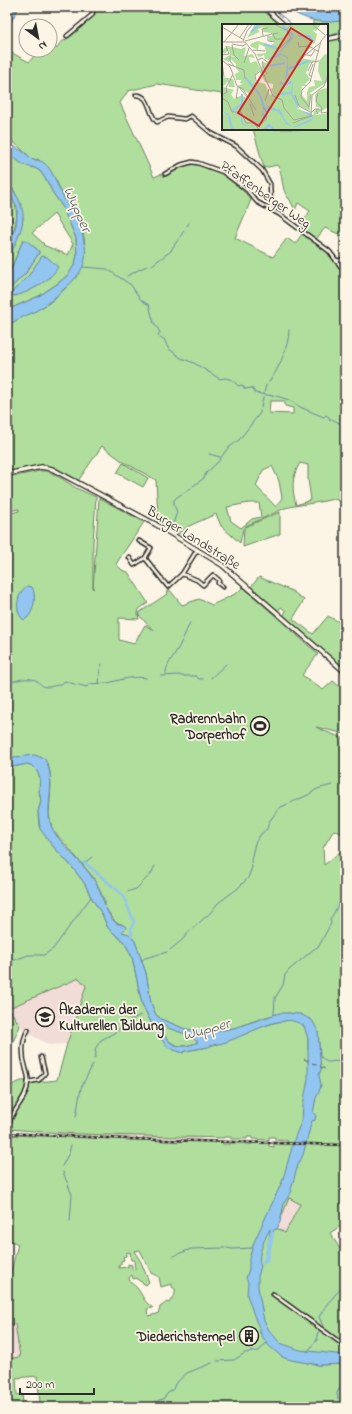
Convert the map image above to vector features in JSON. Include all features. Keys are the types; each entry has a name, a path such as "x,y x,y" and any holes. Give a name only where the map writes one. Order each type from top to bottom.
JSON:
{"main road":[{"path":"264,7 283,24"},
{"path":"328,39 345,34"},
{"name":"Burger Landstraße","path":"7,474 42,467 53,469 126,508 197,549 230,571 345,672"}],"street":[{"path":"67,36 92,16 92,7"},
{"path":"136,95 140,95 147,100 150,112 157,122 168,117 184,119 192,116 211,133 221,137 241,150 262,170 268,179 270,186 271,209"},
{"name":"Pfaffenberger Weg","path":"165,174 181,164 192,162 223,172 239,184 257,202 271,209 329,252 345,272"},
{"path":"336,261 345,259"},
{"path":"129,557 134,565 145,558 151,548 139,541"},
{"path":"145,558 168,587 182,574 197,549"},
{"path":"182,574 197,580 203,585 213,575 219,580 218,583 223,587"},
{"path":"7,1136 8,1127 12,1116 24,1098 28,1082 22,1048 28,1030"},
{"path":"28,1082 39,1080 46,1073 41,1057"},
{"path":"273,1294 345,1346"}],"shaded area":[{"name":"Akademie der Kulturellen Bildung","path":"79,978 86,985 67,1044 49,1045 24,1031 9,1008"},
{"path":"53,1133 208,1138 202,1138 201,1141 118,1139 53,1136"},
{"path":"289,1198 300,1203 285,1233 277,1229"},
{"path":"7,1324 15,1324 20,1357 7,1359"}],"green space":[{"path":"93,7 262,7 280,24 222,24 222,94 157,84 128,91 120,103 154,177 164,173 165,176 180,166 191,163 206,166 226,176 251,200 235,238 273,257 287,238 295,244 302,234 298,230 310,211 298,203 295,210 286,194 281,172 277,165 264,168 253,130 328,130 328,41 345,35 345,237 325,228 314,242 327,252 345,273 345,503 334,499 285,508 245,527 280,512 280,534 243,547 244,528 240,543 221,526 216,514 189,526 178,534 157,522 156,480 122,461 102,446 78,481 48,467 41,466 15,471 16,476 47,471 76,488 96,497 93,544 93,589 99,498 144,522 116,564 122,570 128,572 148,603 139,609 138,614 139,619 119,618 119,640 134,644 145,625 155,631 139,615 140,612 167,594 169,589 182,605 199,599 212,605 237,593 243,587 318,654 302,675 323,690 333,681 345,691 345,734 316,727 345,739 345,835 334,830 323,848 324,865 345,848 345,1223 330,1233 342,1252 345,1251 345,1356 291,1352 260,1331 260,1333 308,1363 319,1365 345,1364 345,1407 7,1407 7,1359 20,1357 15,1324 7,1324 7,1279 9,1279 18,1244 7,1239 7,1152 9,1135 223,1142 223,1144 231,1144 231,1142 247,1142 247,1144 269,1143 269,1146 274,1147 274,1143 286,1144 288,1141 275,1140 275,1137 269,1137 269,1140 252,1139 252,1137 247,1137 247,1139 231,1139 231,1137 117,1135 10,1129 13,1118 26,1096 30,1083 57,1080 86,986 79,978 9,1008 20,1026 7,1055 7,768 27,764 31,765 37,771 40,778 39,790 41,801 38,812 39,826 51,844 73,868 85,884 108,928 124,942 132,957 142,1004 152,1024 174,1050 183,1052 208,1047 273,1023 296,1021 304,1026 307,1031 308,1050 320,1059 318,1031 288,1013 269,1016 234,1028 212,1032 185,1029 161,1019 156,1015 151,1003 146,973 135,941 122,932 122,924 116,923 105,907 105,902 94,878 52,829 49,814 51,785 48,765 26,756 7,758 7,514 19,511 19,509 7,511 7,327 49,303 58,296 73,279 79,269 85,249 84,238 80,226 67,205 54,177 38,159 33,160 7,136 7,58 10,52 18,56 18,58 29,62 32,58 58,58 58,46 60,43 73,35 95,15","holes":["270,401 285,401 285,406 293,408 293,414 269,413","300,463 308,465 311,500 296,505 293,484 295,474","272,466 279,481 282,498 276,507 256,486 263,470","249,503 259,503 261,517 252,519 241,528 231,521 227,507","289,1198 300,1204 285,1233 277,1228","140,1250 151,1273 159,1277 161,1287 172,1284 172,1287 175,1289 175,1295 169,1303 167,1302 160,1307 157,1314 148,1316 147,1309 153,1308 145,1301 137,1288 130,1282 129,1278 132,1275 133,1279 137,1278 146,1285 149,1282 141,1262 134,1251","130,1252 131,1260 134,1260 135,1269 132,1270 132,1265 128,1264 128,1267 119,1268 121,1261 124,1260 123,1257 126,1256 126,1253","37,1376 40,1402 23,1403 22,1394 17,1395 16,1378"]},
{"path":"303,7 345,7 345,9 324,12 313,11"},
{"path":"313,20 326,22 345,20 345,32 328,38 328,24 313,24"},
{"path":"7,153 24,165 40,171 62,206 76,238 77,255 75,264 68,275 57,284 39,296 7,310 7,291 25,274 39,253 37,249 23,240 7,279 7,262 19,233 23,218 15,192 7,181 7,169 10,166 7,163","holes":["54,214 73,244 68,255 43,245 44,244 32,233","47,257 51,261 50,277 36,287 15,296 16,288"]},
{"path":"7,190 12,198 17,212 15,226 7,249 7,226 11,221 11,213 7,201"},
{"path":"123,463 148,478 143,487 117,473"},
{"path":"259,577 292,591 304,600 293,619 313,634 328,616 345,625 345,670 283,616 286,611 281,607 278,611 251,587"},
{"path":"160,1023 168,1028 186,1034 199,1042 186,1046 176,1045 164,1035 160,1029"},
{"path":"21,1081 27,1081 23,1095 7,1121 7,1087"}],"water":[{"path":"9,7 19,7 8,28 7,34 7,11"},
{"path":"286,7 303,7 310,11 323,12 345,9 345,20 321,22 299,15"},
{"path":"7,142 24,152 33,160 44,163 51,171 65,201 82,231 85,247 85,261 80,272 68,286 42,307 14,321 7,327 7,310 39,296 57,284 68,275 75,264 77,255 76,238 62,206 47,181 40,171 24,165 7,153"},
{"path":"7,181 22,208 23,223 7,262 7,249 16,225 17,207 7,190"},
{"path":"23,240 26,240 39,251 39,253 25,274 7,291 7,279"},
{"path":"42,256 47,257 58,267 55,272 38,286 19,295 13,296 12,292 29,275"},
{"path":"27,586 32,587 34,591 34,605 30,614 24,620 19,615 18,603 21,592"},
{"path":"35,755 45,759 49,768 51,786 49,812 52,828 56,835 94,880 112,919 117,924 125,926 126,928 122,932 129,934 135,941 146,973 151,1003 156,1015 161,1019 185,1029 212,1032 234,1028 279,1013 300,1014 312,1020 318,1031 321,1070 319,1075 321,1085 316,1098 313,1113 316,1114 315,1120 312,1121 303,1155 298,1165 291,1189 292,1191 284,1203 280,1222 269,1240 270,1229 260,1253 261,1266 258,1277 258,1287 264,1321 269,1330 280,1343 300,1350 345,1355 345,1364 319,1365 282,1357 268,1345 260,1333 260,1329 247,1295 248,1282 246,1278 254,1242 282,1182 295,1137 302,1120 308,1079 308,1039 304,1026 292,1021 276,1022 226,1042 185,1051 183,1053 167,1047 154,1028 142,1004 132,957 124,942 108,928 85,884 40,829 38,812 41,801 39,790 40,778 37,771 31,765 27,764 7,768 7,758","holes":["160,1023 168,1028 186,1034 198,1042 184,1046 175,1045 167,1040 160,1028"]}],"waterway":[{"path":"277,7 279,14 292,24"},
{"path":"328,36 340,33 345,30"},
{"path":"7,169 15,155"},
{"path":"152,265 171,251 184,231"},
{"path":"127,276 147,266"},
{"path":"83,267 107,269 131,285 141,300 149,305 154,323 160,332 158,336 164,339 168,348 181,358 194,363 220,379 225,378 233,380 238,386 242,385 245,389 252,388 255,393 280,397 324,417 326,415 330,420 332,419 339,423 345,422"},
{"path":"269,382 283,357 289,336 289,330"},
{"path":"261,407 266,385"},
{"path":"193,486 204,478 206,473 218,462 227,449 239,440 260,411"},
{"path":"209,454 220,457"},
{"path":"172,527 177,512 174,505 174,500 191,488"},
{"path":"166,674 168,664 179,647 190,623"},
{"path":"99,683 102,664"},
{"path":"211,678 226,664"},
{"path":"161,676 196,676 199,679 203,679"},
{"path":"79,685 87,687 89,684 109,683 124,679 142,677 146,678"},
{"path":"7,685 21,679 34,680 45,687 60,685 65,681 77,685"},
{"path":"170,950 210,913 218,903 237,889 248,878 252,867 251,860 255,843 261,834 267,829 269,822 279,808 308,795 317,789 332,785"},
{"path":"82,865 92,857"},
{"path":"84,862 123,895 134,922 131,929 132,934 130,939"},
{"path":"127,892 136,889 151,874 155,866"},
{"path":"7,960 15,960 28,955 44,955 53,949 91,897"},
{"path":"274,1014 275,998 283,985 285,975 289,970 319,946 331,923 330,919 340,902 345,898"},
{"path":"141,961 145,958 167,952"},
{"path":"94,1059 96,1054 95,1049 101,1040 114,1033 130,1020 141,1015"},
{"path":"321,1057 327,1062 341,1061 345,1059"},
{"path":"76,1117 81,1088 93,1064"},
{"path":"62,1166 69,1153 71,1145"},
{"path":"63,1172 72,1195 70,1221"},
{"name":"Wupper","path":"264,1262 272,1234"},
{"path":"173,1256 191,1249 225,1248"},
{"path":"227,1248 252,1248"},
{"path":"307,1352 317,1340 317,1334 323,1326 319,1317 327,1304 345,1284"},
{"path":"217,1361 234,1360 245,1353 259,1351 266,1343"},
{"path":"149,1407 163,1399 173,1389 175,1384 187,1373 212,1363"},
{"path":"338,1399 337,1393 340,1387"},
{"path":"338,1402 338,1407"}],"ferry route":[{"path":"304,1059 325,1069"}],"railway":[{"path":"7,1133 128,1139 345,1145"}],"place":[{"name":"Radrennbahn Dorperhof","path":"260,726"},
{"name":"Akademie der Kulturellen Bildung","path":"45,1017"},
{"name":"Diederichstempel","path":"249,1336"}]}
